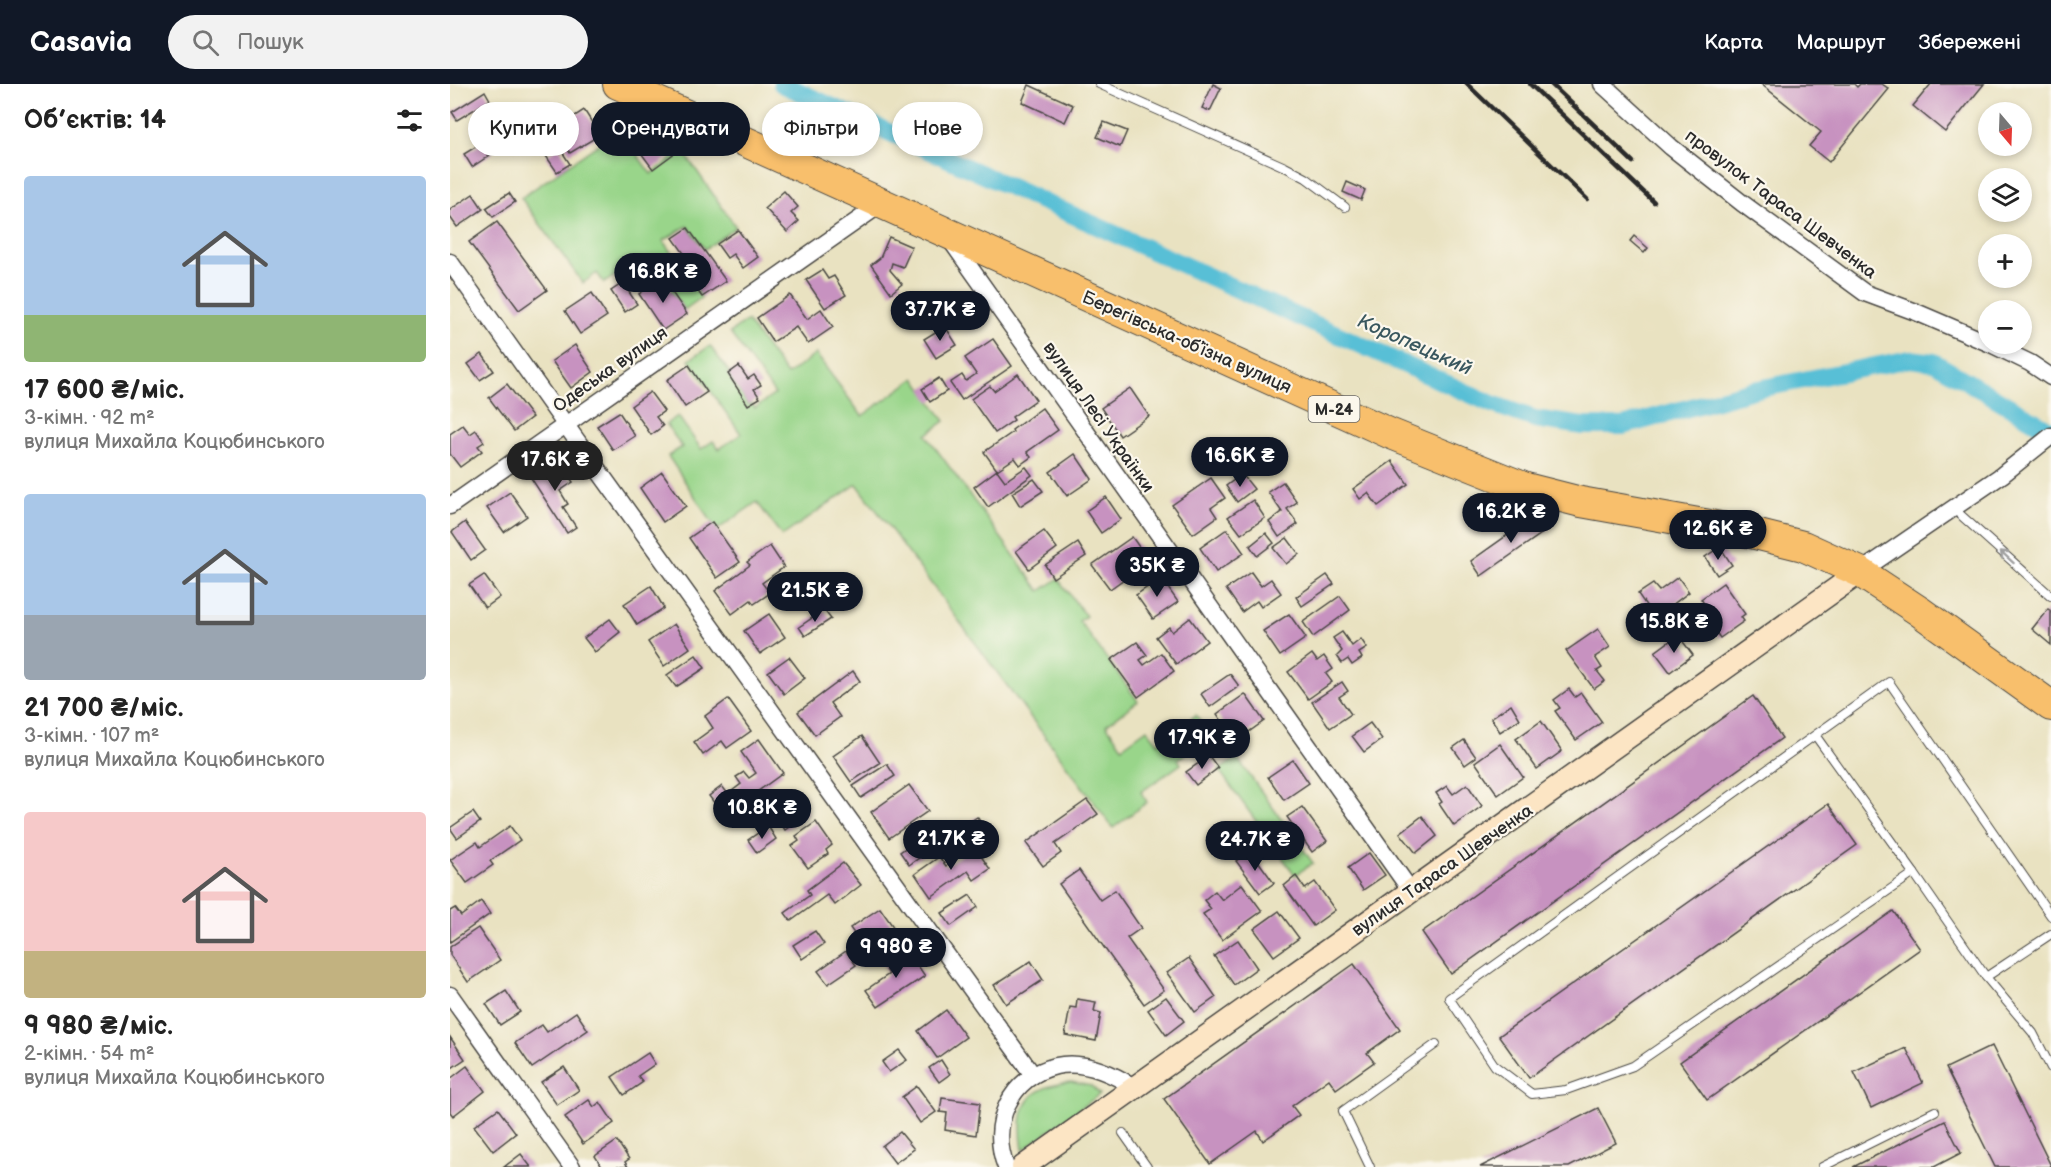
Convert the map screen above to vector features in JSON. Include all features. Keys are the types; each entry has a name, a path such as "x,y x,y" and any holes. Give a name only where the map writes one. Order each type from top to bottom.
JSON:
{"highway":[{"name":"Берегівська-обʼїзна вулиця","path":"618,84 1389,434 1515,484 1581,502 1743,531 1803,546 1860,572 1919,611 2051,706"}],"street":[{"name":"провулок Тараса Шевченка","path":"1602,84 1671,147 1742,203 1865,293 1992,345 2030,363 2051,377"},
{"name":"Одеська вулиця","path":"450,506 881,204"},
{"name":"вулиця Лесі Українки","path":"943,231 1411,891"},
{"path":"450,262 1033,1075"},
{"path":"1860,572 1954,509 2047,439"},
{"name":"вулиця Тараса Шевченка","path":"1023,1167 1860,572"},
{"path":"450,995 572,1167"},
{"path":"1006,1167 1002,1158 1000,1139 1001,1118 1007,1102 1018,1087 1033,1075 1057,1066 1078,1065 1100,1069 1135,1088"}],"lane":[{"path":"1100,84 1285,167 1305,178 1345,207"},
{"path":"1954,509 2051,596"},
{"path":"1914,873 1633,1066 1566,1090 1532,1094 1495,1066 1449,998 1889,682 2051,916"},
{"path":"1815,735 1986,977 2033,1033 2051,1068"},
{"path":"1986,977 2051,934"},
{"path":"1370,1167 1343,1111 1436,1044"},
{"path":"1822,1167 1935,1112"},
{"path":"1123,1133 1147,1167"}],"green space":[{"path":"591,149 591,156 638,156 651,174 676,156 686,156 736,227 705,249 687,226 663,241 702,297 684,310 660,275 636,292 622,271 604,283 597,273 583,283 521,198"},
{"path":"747,321 787,375 816,354 862,416 915,378 945,421 926,435 1040,591 1058,579 1086,616 1079,621 1138,701 1106,725 1122,747 1147,729 1158,743 1196,715 1211,736 1178,759 1181,764 1141,792 1147,802 1113,828 857,484 782,536 757,502 717,530 668,456 682,447 666,424 678,416 701,449 713,441 719,449 741,434 689,360 710,346 730,373 728,374 748,405 751,403 755,408 775,394 730,333"},
{"path":"1237,758 1313,863 1295,875 1219,770"},
{"path":"1071,1082 1091,1086 1100,1094 1023,1150 1021,1122 1027,1102 1043,1089"}],"building":[{"path":"1213,84 1221,88 1210,111 1202,108"},
{"path":"1761,84 1854,84 1857,87 1860,84 1882,84 1889,89 1829,162 1809,146 1821,132"},
{"path":"1931,84 1984,84 1945,132 1913,106"},
{"path":"1029,85 1073,105 1065,122 1022,102"},
{"path":"485,91 490,100 468,102 468,113 457,120 452,112"},
{"path":"584,110 591,121 591,140 579,148 579,113"},
{"path":"1104,122 1127,131 1120,147 1097,137"},
{"path":"468,152 468,156 488,156 472,167 464,154"},
{"path":"546,156 565,156 570,164 557,172"},
{"path":"643,156 671,156 653,169"},
{"path":"1347,182 1365,190 1361,200 1343,192"},
{"path":"784,191 798,207 791,213 799,221 787,232 765,208"},
{"path":"509,193 515,202 493,217 486,208"},
{"path":"473,194 483,209 457,227 450,217 450,210"},
{"path":"497,222 547,290 519,310 469,242"},
{"path":"688,228 726,281 702,297 692,283 701,277 673,238"},
{"path":"738,230 758,257 743,268 733,254 727,258 717,244"},
{"path":"1634,236 1648,248 1644,253 1630,241"},
{"path":"889,237 912,247 903,267 892,263 890,270 902,284 891,293 871,265 880,258"},
{"path":"822,270 828,279 834,276 846,295 825,308 806,280"},
{"path":"662,278 687,314 663,330 639,294"},
{"path":"623,283 637,304 625,312 611,291"},
{"path":"592,293 607,316 580,334 565,311"},
{"path":"790,295 807,319 821,309 833,327 808,344 796,327 773,342 757,318"},
{"path":"939,296 948,308 929,321 921,309"},
{"path":"945,326 957,345 936,358 924,339"},
{"path":"993,339 1012,366 962,400 950,383 962,375 966,381 976,374 965,358"},
{"path":"575,345 593,372 571,388 552,361"},
{"path":"482,354 494,371 480,380 468,364"},
{"path":"689,365 707,392 685,407 667,380"},
{"path":"739,366 748,379 754,375 761,385 754,389 760,398 748,405 728,374"},
{"path":"1018,374 1036,400 1012,417 1014,420 995,433 971,399 990,386 994,391"},
{"path":"939,378 947,391 930,402 922,389"},
{"path":"507,384 532,417 514,431 489,398"},
{"path":"1130,388 1149,416 1120,436 1101,408"},
{"path":"650,392 664,411 656,417 663,426 651,435 631,406"},
{"path":"1042,408 1058,430 1027,452 1031,457 1020,465 1015,458 997,470 984,452"},
{"path":"619,412 635,436 613,450 597,426"},
{"path":"463,425 470,434 476,430 484,442 478,446 482,451 460,467 450,454 450,434"},
{"path":"1075,454 1092,479 1067,496 1050,472"},
{"path":"558,460 573,482 560,491 568,504 563,507 576,527 567,533 531,478"},
{"path":"1392,461 1408,484 1378,506 1368,493 1360,499 1353,489"},
{"path":"1026,467 1032,475 988,507 974,487 997,470 1005,481"},
{"path":"662,472 686,506 663,522 640,488"},
{"path":"1242,474 1254,489 1237,502 1226,486"},
{"path":"1211,478 1225,498 1211,508 1217,517 1193,534 1172,505"},
{"path":"1034,479 1043,491 1020,506 1012,493"},
{"path":"1283,482 1297,502 1287,509 1298,524 1279,537 1269,522 1282,512 1268,492"},
{"path":"510,492 527,516 504,532 487,508"},
{"path":"1106,497 1121,519 1101,533 1086,511"},
{"path":"1253,500 1265,518 1241,534 1228,517"},
{"path":"1540,512 1551,527 1481,576 1471,561"},
{"path":"465,522 485,550 471,560 452,532"},
{"path":"712,522 740,562 717,578 689,538"},
{"path":"1227,529 1244,553 1216,572 1200,548"},
{"path":"1044,531 1057,548 1029,569 1016,551"},
{"path":"1266,533 1274,543 1257,556 1250,546"},
{"path":"1132,537 1149,561 1110,589 1092,565"},
{"path":"1287,538 1299,554 1286,564 1273,548"},
{"path":"1078,543 1086,556 1053,578 1045,565"},
{"path":"770,546 784,567 762,583 770,593 754,604 751,600 732,614 715,591 750,565 747,562"},
{"path":"1720,547 1732,565 1717,575 1705,557"},
{"path":"1251,572 1261,586 1271,579 1281,593 1261,607 1257,601 1242,612 1226,589"},
{"path":"484,575 500,597 485,608 469,585"},
{"path":"1327,575 1334,584 1302,606 1296,597"},
{"path":"1678,577 1689,592 1671,606 1680,618 1663,630 1638,594 1653,584 1659,591"},
{"path":"1161,578 1178,602 1153,619 1136,595"},
{"path":"1723,583 1745,614 1741,617 1744,621 1720,638 1699,609 1705,605 1701,599"},
{"path":"651,586 664,608 637,625 624,604"},
{"path":"1340,596 1350,610 1313,637 1303,622"},
{"path":"2048,609 2051,611 2051,645 2032,629"},
{"path":"824,610 831,619 805,636 799,627"},
{"path":"769,614 785,637 760,654 744,631"},
{"path":"1289,614 1306,638 1280,656 1263,631"},
{"path":"1190,618 1207,641 1176,664 1156,637 1169,627 1172,632"},
{"path":"610,619 620,632 595,652 584,638"},
{"path":"674,624 690,648 664,666 648,642"},
{"path":"1598,629 1610,647 1595,657 1602,668 1597,671 1605,681 1594,689 1566,651"},
{"path":"1342,632 1352,646 1361,639 1367,648 1359,653 1362,658 1352,665 1348,659 1342,663 1337,656 1342,651 1333,638"},
{"path":"1678,635 1693,655 1670,672 1655,652"},
{"path":"1137,642 1147,655 1140,660 1144,665 1161,653 1174,671 1138,697 1111,660"},
{"path":"1312,654 1317,661 1324,656 1333,669 1326,674 1332,682 1308,699 1288,672"},
{"path":"696,655 705,668 676,687 667,675"},
{"path":"789,657 805,678 784,694 768,672"},
{"path":"853,671 860,681 830,703 840,717 815,735 798,712"},
{"path":"1230,674 1239,686 1210,707 1201,694"},
{"path":"1342,682 1348,691 1339,697 1351,714 1330,728 1312,702"},
{"path":"1569,689 1575,697 1581,693 1602,722 1576,740 1555,711 1560,708 1554,700"},
{"path":"1245,694 1264,721 1236,741 1217,714"},
{"path":"1753,696 1782,738 1451,974 1422,932"},
{"path":"728,699 751,731 727,748 722,741 703,755 694,742 713,728 705,716"},
{"path":"1511,704 1520,719 1500,732 1491,718"},
{"path":"1541,721 1562,751 1537,769 1516,739"},
{"path":"1370,723 1382,739 1364,752 1352,736"},
{"path":"862,736 880,763 851,782 833,756"},
{"path":"759,739 783,773 724,816 709,796 722,786 728,794 741,784 736,777 744,772 749,778 756,773 741,752"},
{"path":"1464,740 1476,757 1465,765 1453,748"},
{"path":"1500,744 1523,777 1498,795 1475,762"},
{"path":"1209,756 1218,768 1196,785 1186,772"},
{"path":"1293,760 1309,783 1284,800 1268,777"},
{"path":"887,764 895,776 861,798 853,786"},
{"path":"1467,784 1482,806 1454,826 1439,804 1442,802 1436,793 1447,786 1453,794"},
{"path":"909,785 928,811 889,838 871,812"},
{"path":"793,791 808,813 785,830 769,807"},
{"path":"1087,800 1098,814 1055,844 1061,853 1043,866 1026,843"},
{"path":"1828,804 1857,845 1529,1078 1499,1036"},
{"path":"1302,807 1327,841 1312,852 1287,817"},
{"path":"473,812 480,822 457,838 450,828"},
{"path":"1422,816 1437,836 1416,853 1400,833"},
{"path":"977,817 985,828 954,849 946,838"},
{"path":"816,822 832,845 826,850 828,854 808,868 792,846 799,841 796,836"},
{"path":"510,826 520,840 490,861 493,865 467,883 450,860 477,842 480,847"},
{"path":"768,826 776,839 757,853 748,840"},
{"path":"920,838 929,851 909,865 900,852"},
{"path":"974,846 990,869 974,880 968,871 931,897 915,874 939,857 946,866"},
{"path":"1250,850 1274,883 1260,893 1236,861"},
{"path":"1369,853 1385,875 1363,890 1348,868"},
{"path":"843,863 861,885 835,905 827,895 791,921 785,913 810,895 807,890"},
{"path":"1079,870 1100,900 1115,890 1141,928 1127,938 1164,990 1144,1004 1059,884"},
{"path":"1296,876 1305,889 1315,882 1335,910 1313,926 1284,886"},
{"path":"1242,884 1262,911 1222,940 1203,914 1211,909 1204,900 1215,891 1222,900"},
{"path":"970,895 978,907 951,926 942,913"},
{"path":"481,901 490,914 450,942 450,911 455,908 461,916"},
{"path":"880,908 894,928 865,949 850,928"},
{"path":"1279,911 1299,938 1274,956 1254,929"},
{"path":"1893,911 1920,949 1707,1100 1680,1062"},
{"path":"478,928 500,960 468,982 450,955 450,947"},
{"path":"815,931 824,944 802,959 793,945"},
{"path":"1238,940 1257,968 1234,985 1214,956"},
{"path":"907,950 925,976 878,1007 866,990 889,974 883,965"},
{"path":"846,951 856,965 828,984 818,971"},
{"path":"1189,958 1216,997 1195,1012 1167,973"},
{"path":"1031,961 1043,980 1006,1004 994,985"},
{"path":"1354,964 1400,1029 1367,1053 1374,1062 1336,1089 1329,1079 1292,1106 1299,1115 1263,1141 1257,1131 1210,1164 1164,1099"},
{"path":"506,991 520,1012 500,1025 486,1004"},
{"path":"1166,997 1184,1021 1166,1035 1148,1010"},
{"path":"1077,999 1096,1002 1094,1011 1101,1013 1096,1041 1065,1035 1070,1007 1076,1008"},
{"path":"946,1010 966,1037 937,1058 918,1031"},
{"path":"576,1012 588,1030 532,1068 515,1043 542,1025 547,1032"},
{"path":"450,1037 465,1059 450,1069"},
{"path":"1992,1046 2051,1167 1995,1167 1946,1068"},
{"path":"1906,1048 1923,1083 1871,1108 1854,1072"},
{"path":"899,1050 907,1060 889,1072 882,1062"},
{"path":"648,1053 655,1064 638,1076 643,1082 624,1095 612,1077"},
{"path":"941,1060 950,1074 939,1082 929,1068"},
{"path":"467,1066 485,1091 453,1116 450,1112 450,1079"},
{"path":"564,1067 579,1090 557,1105 541,1082"},
{"path":"917,1086 936,1112 920,1123 902,1097"},
{"path":"942,1098 980,1103 976,1135 945,1130 947,1113 940,1112"},
{"path":"589,1100 594,1107 600,1102 614,1123 583,1144 565,1117"},
{"path":"1598,1108 1616,1143 1569,1167 1480,1167"},
{"path":"498,1109 516,1133 493,1151 474,1126"},
{"path":"1945,1121 1961,1153 1934,1167 1853,1167"},
{"path":"900,1132 914,1149 895,1163 882,1146"},
{"path":"617,1141 629,1159 625,1162 628,1167 602,1167 595,1156"},
{"path":"521,1154 531,1167 504,1167"}],"waterway":[{"name":"Коропецький","path":"782,84 1492,404 1535,419 1583,426 1623,426 1753,390 1910,359 1934,362 2051,431"}],"railway":[{"path":"1467,84 1587,199"},
{"path":"1530,84 1654,202"},
{"path":"1551,84 1633,162"}]}
